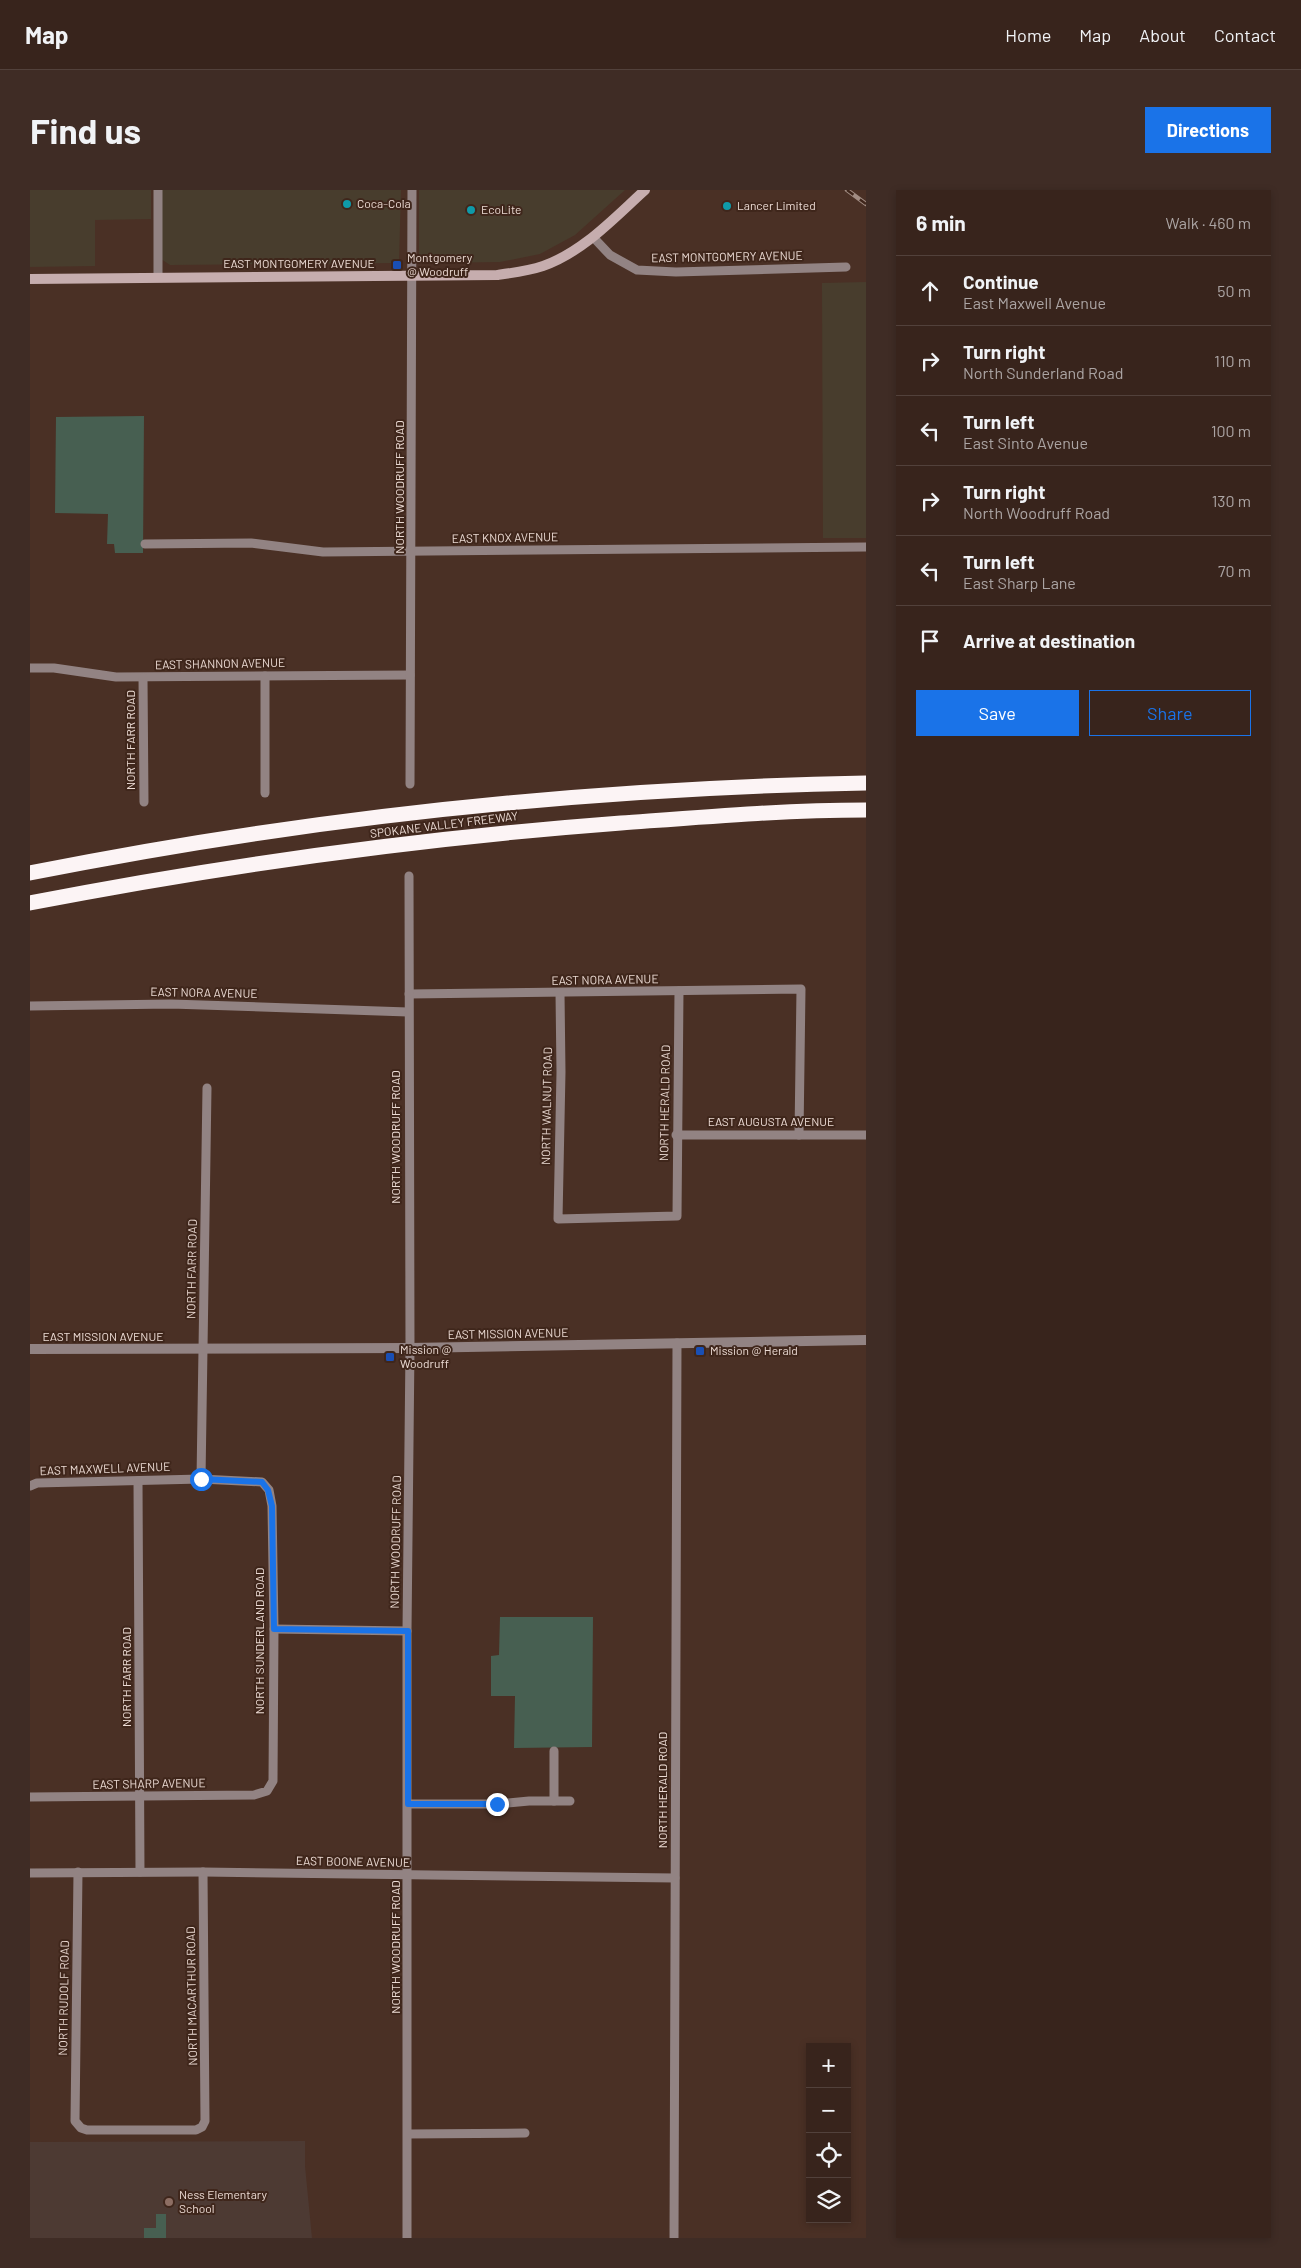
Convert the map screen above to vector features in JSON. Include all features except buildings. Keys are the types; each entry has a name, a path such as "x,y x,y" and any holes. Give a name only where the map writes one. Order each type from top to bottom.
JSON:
{"highway":[{"name":"SPOKANE VALLEY FREEWAY","path":"30,874 208,841 547,799 736,787 866,783"},
{"name":"SPOKANE VALLEY FREEWAY","path":"30,903 250,864 436,840 548,828 736,814 866,810"}],"main road":[{"path":"593,237 645,190"},
{"name":"EAST MONTGOMERY AVENUE","path":"30,279 497,275 542,267 562,258 593,237"}],"street":[{"path":"158,190 158,277"},
{"name":"NORTH WOODRUFF ROAD","path":"410,784 412,190"},
{"name":"EAST MONTGOMERY AVENUE","path":"593,237 610,255 637,270 676,272 846,267"},
{"name":"EAST KNOX AVENUE","path":"145,544 251,543 317,551 412,552 866,547"},
{"name":"EAST SHANNON AVENUE","path":"30,668 54,668 116,677 143,678 410,675"},
{"path":"265,676 265,792"},
{"name":"NORTH FARR ROAD","path":"143,678 144,802"},
{"name":"NORTH WOODRUFF ROAD","path":"407,2238 410,1348 409,876"},
{"name":"EAST NORA AVENUE","path":"409,994 560,994 800,989 799,1135"},
{"name":"NORTH HERALD ROAD","path":"677,1216 676,1135 679,991"},
{"name":"NORTH WALNUT ROAD","path":"560,994 561,1072 558,1219 677,1216"},
{"name":"EAST NORA AVENUE","path":"30,1006 171,1004 408,1012"},
{"name":"NORTH FARR ROAD","path":"201,1479 207,1088"},
{"name":"EAST AUGUSTA AVENUE","path":"676,1135 866,1135"},
{"name":"EAST MISSION AVENUE","path":"30,1349 410,1348 866,1340"},
{"name":"NORTH HERALD ROAD","path":"674,2238 677,1343"},
{"name":"EAST MAXWELL AVENUE","path":"30,1486 38,1483 201,1479 262,1482 268,1490"},
{"name":"NORTH FARR ROAD","path":"138,1481 140,1872"},
{"name":"NORTH SUNDERLAND ROAD","path":"267,1791 273,1781 274,1629 272,1506 268,1490"},
{"path":"274,1629 408,1631"},
{"path":"554,1751 554,1801"},
{"name":"EAST SHARP AVENUE","path":"30,1797 254,1795 267,1791"},
{"path":"408,1804 497,1804 570,1801"},
{"name":"NORTH RUDOLF ROAD","path":"78,1872 76,2124 87,2130 196,2130 202,2127 205,2119"},
{"name":"EAST BOONE AVENUE","path":"30,1873 203,1872 675,1878"},
{"name":"NORTH MACARTHUR ROAD","path":"203,1872 205,2119"},
{"path":"408,2134 525,2133"}],"shaded area":[{"path":"30,190 151,190 151,219 95,220 95,266 30,267"},
{"path":"161,190 401,190 399,261 396,263 170,265 161,259"},
{"path":"419,190 625,190 575,235 540,254 500,262 428,263 419,256"},
{"path":"866,282 866,538 823,538 822,283"},
{"name":"Ness Elementary School","path":"305,2141 305,2166 312,2238 30,2238 30,2142"}],"green space":[{"path":"144,416 143,553 115,553 114,544 107,544 108,514 55,513 56,417"},
{"path":"500,1617 593,1617 592,1747 514,1748 515,1696 491,1696 491,1656 499,1655"},
{"path":"156,2214 166,2214 166,2238 144,2238 144,2228 156,2228"}],"railway":[{"path":"847,190 866,204"}],"place":[{"name":"Coca-Cola","path":"347,204"},
{"name":"Lancer Limited","path":"727,206"},
{"name":"EcoLite","path":"471,210"},
{"name":"Montgomery @ Woodruff","path":"397,265"},
{"name":"Mission @ Herald","path":"700,1351"},
{"name":"Mission @ Woodruff","path":"390,1357"},
{"name":"Ness Elementary School","path":"169,2202"}],"route":[{"path":"201,1479 262,1482 268,1490 272,1506 274,1629 408,1631 408,1804 497,1804"}]}
